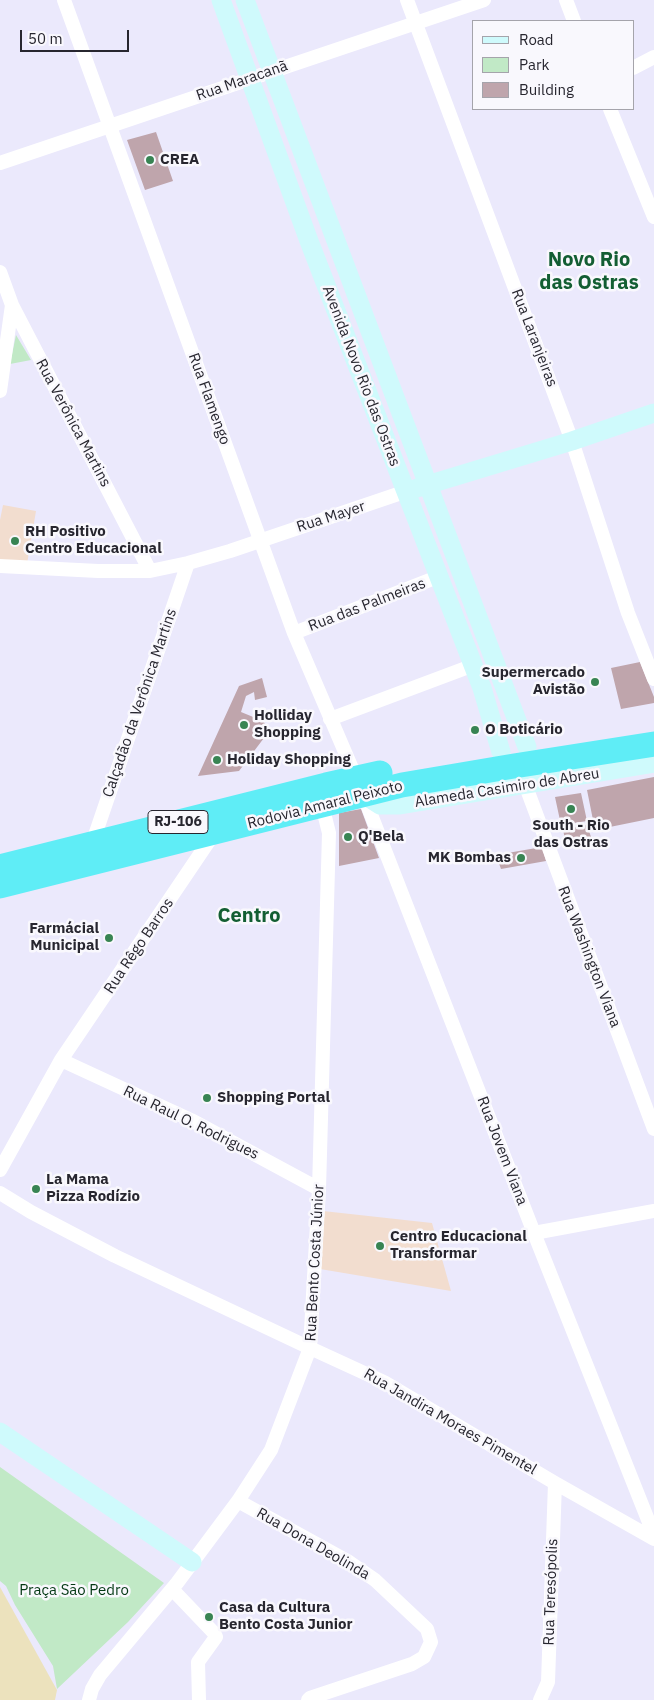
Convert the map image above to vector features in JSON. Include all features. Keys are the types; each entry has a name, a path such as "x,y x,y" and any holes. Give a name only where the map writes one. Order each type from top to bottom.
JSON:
{"highway":[{"name":"Rodovia Amaral Peixoto","path":"0,867 92,844 314,798 360,786 401,768 654,727"},
{"name":"Rodovia Amaral Peixoto","path":"360,786 402,785 654,744"},
{"name":"Rodovia Amaral Peixoto","path":"0,886 216,832 314,798"}],"street":[{"name":"Rua Flamengo","path":"64,0 294,633 360,786"},
{"name":"Avenida Novo Rio das Ostras","path":"221,0 312,250 474,665 501,752"},
{"name":"Avenida Novo Rio das Ostras","path":"245,0 527,747"},
{"name":"Rua Laranjeiras","path":"407,0 572,441 628,613 654,679"},
{"name":"Rua Maracanã","path":"0,163 271,70 484,0"},
{"path":"566,0 574,20"},
{"path":"634,67 654,57"},
{"path":"610,110 654,217"},
{"name":"Rua Verônica Martins","path":"0,272 12,305 150,571"},
{"path":"0,391 12,305"},
{"name":"Rua Mayer","path":"0,566 98,571 150,571 188,563 230,551 429,484 572,441 654,413"},
{"name":"Calçadão da Verônica Martins","path":"92,844 188,563"},
{"name":"Rua das Palmeiras","path":"294,633 440,576"},
{"path":"330,719 474,665"},
{"name":"Alameda Casimiro de Abreu","path":"360,786 380,804 400,805 654,763"},
{"name":"Rua Washington Viana","path":"525,784 654,1129"},
{"name":"Rua Jovem Viana","path":"360,786 534,1233 648,1503 654,1535"},
{"name":"Rua Bento Costa Júnior","path":"89,1700 92,1689 100,1675 172,1589 238,1501 272,1450 310,1348 319,1189 328,833 325,817 314,798"},
{"name":"Rua Rêgo Barros","path":"0,1170 61,1060 216,832"},
{"name":"Rua Raul O. Rodrigues","path":"61,1060 191,1120 319,1189"},
{"name":"Rua Jandira Moraes Pimentel","path":"0,1192 70,1234 384,1382 654,1539"},
{"path":"534,1233 654,1211"},
{"path":"0,1432 192,1562"},
{"name":"Rua Teresópolis","path":"540,1700 548,1682 555,1483"},
{"name":"Rua Dona Deolinda","path":"238,1501 349,1562 375,1580 427,1629 431,1642 424,1657 418,1661 308,1700"},
{"path":"172,1589 216,1637 198,1662 199,1700"}],"shaded area":[{"name":"RH Positivo Centro Educacional","path":"3,505 36,511 27,564 0,562 0,520"},
{"name":"Centro Educacional Transformar","path":"323,1211 432,1223 451,1291 320,1269"}],"green space":[{"path":"16,335 31,360 10,364"},
{"name":"Praça São Pedro","path":"0,1467 164,1583 128,1622 57,1689 53,1666 15,1605 6,1586 0,1581"}],"sand":[{"path":"0,1587 57,1690 55,1700 0,1700"}],"building":[{"name":"CREA","path":"156,132 173,181 145,190 127,140"},
{"path":"640,662 654,697 654,703 621,709 611,668"},
{"name":"Holliday Shopping","path":"262,678 267,697 255,700 254,692 246,696 241,712 263,721 270,730 239,771 198,776 239,686"},
{"path":"654,777 654,818 595,830 587,790"},
{"name":"South - Rio das Ostras","path":"581,793 587,821 561,825 555,797"},
{"path":"361,809 379,858 339,866 339,813"},
{"path":"587,825 591,837 565,840 563,829"},
{"name":"MK Bombas","path":"542,847 546,861 501,869 496,855"}],"place":[{"name":"CREA","path":"150,160"},
{"name":"RH Positivo Centro Educacional","path":"15,541"},
{"name":"Supermercado Avistão","path":"595,682"},
{"name":"Holliday Shopping","path":"244,725"},
{"name":"O Boticário","path":"475,730"},
{"name":"Holiday Shopping","path":"217,760"},
{"name":"South - Rio das Ostras","path":"571,809"},
{"name":"Q'Bela","path":"348,837"},
{"name":"MK Bombas","path":"521,858"},
{"name":"Farmácial Municipal","path":"109,938"},
{"name":"Shopping Portal","path":"207,1098"},
{"name":"La Mama Pizza Rodízio","path":"36,1189"},
{"name":"Centro Educacional Transformar","path":"380,1246"},
{"name":"Casa da Cultura Bento Costa Junior","path":"209,1617"}],"district":[{"name":"Novo Rio das Ostras","path":"589,272"},
{"name":"Centro","path":"249,916"}]}
